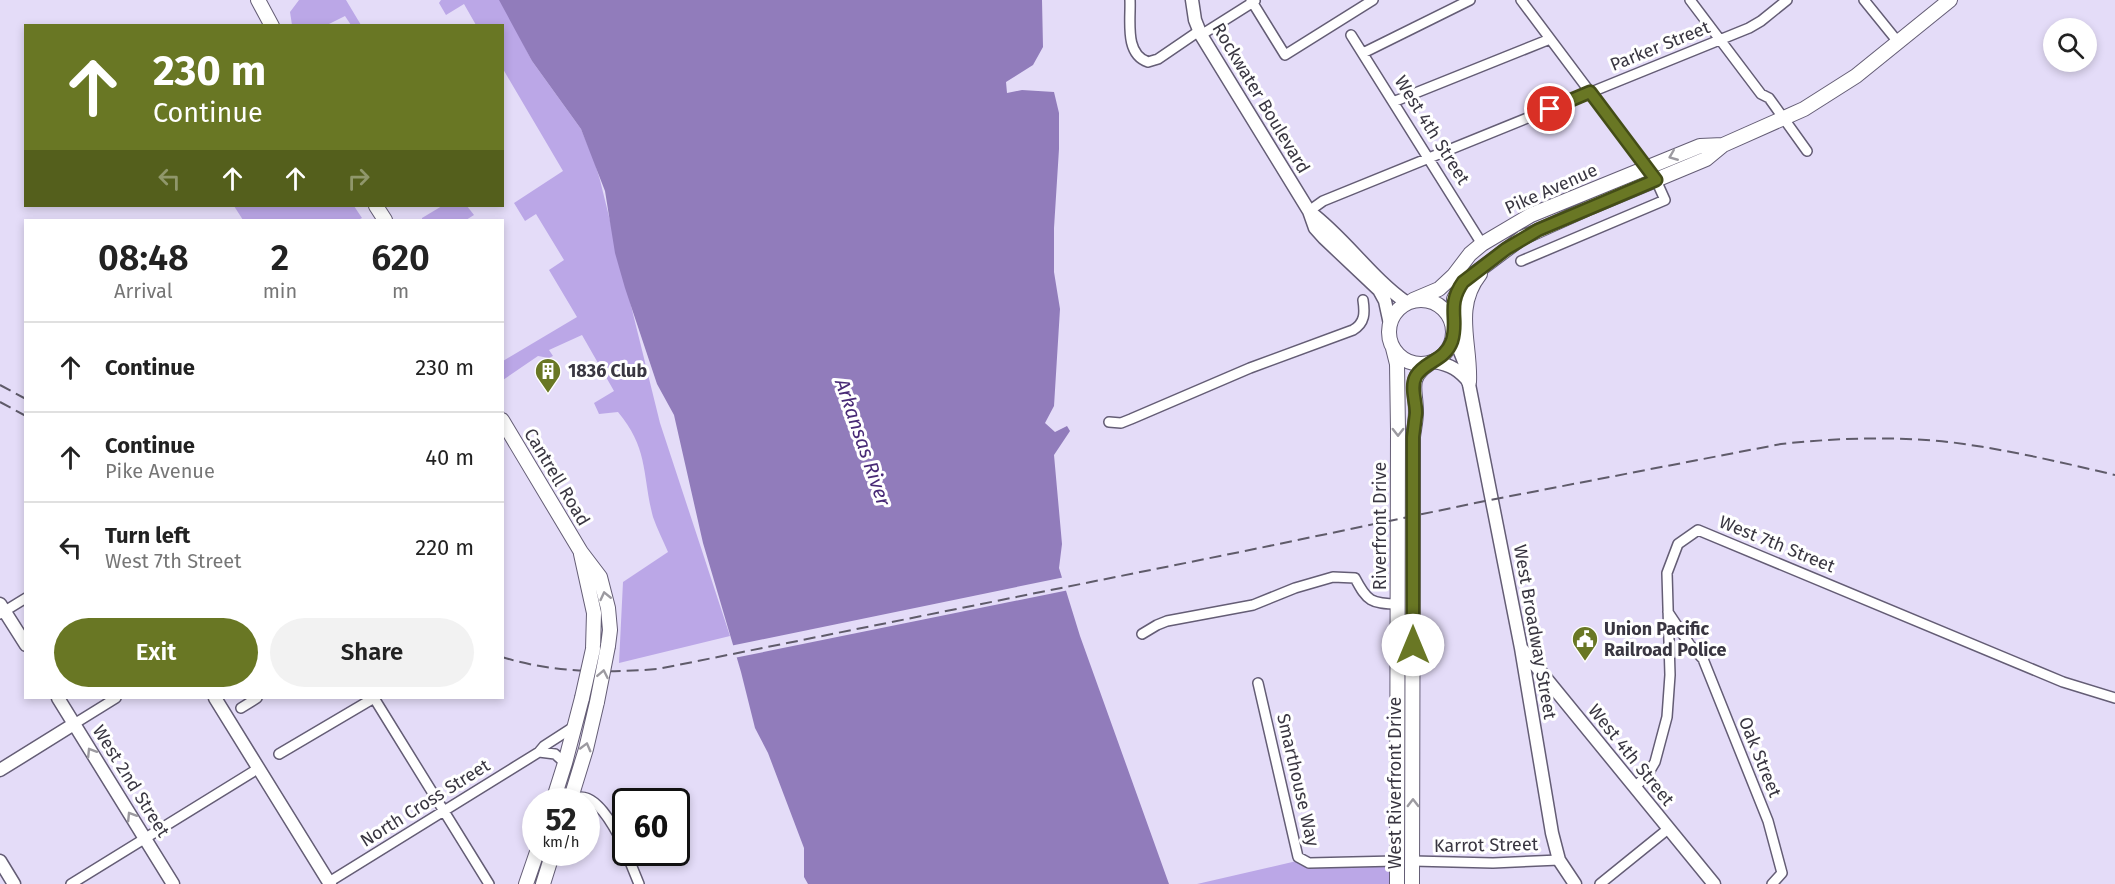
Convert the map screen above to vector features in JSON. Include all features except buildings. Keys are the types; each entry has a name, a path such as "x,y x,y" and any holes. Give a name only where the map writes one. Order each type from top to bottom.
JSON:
{"main road":[{"path":"258,0 271,24"},
{"name":"Pike Avenue","path":"1453,330 1453,306 1463,282 1506,249 1538,230 1706,159 1723,145 1783,119 1840,87 1950,0"},
{"name":"Pike Avenue","path":"1410,301 1430,295 1446,284 1470,254 1482,244 1531,215 1700,146 1723,145"},
{"path":"1469,382 1470,363 1464,329 1466,306 1473,284 1489,263"},
{"path":"1427,300 1441,306 1451,318 1453,330 1448,348 1432,363 1412,363 1405,360 1393,348 1388,333 1390,324 1397,310 1410,301 1427,300"},
{"name":"Riverfront Drive","path":"1393,348 1397,364 1398,430 1397,884"},
{"name":"West Riverfront Drive","path":"1412,884 1413,437 1416,412 1413,384 1418,374 1432,363"},
{"name":"Cantrell Road","path":"504,423 580,552"},
{"path":"575,788 597,702 608,646 609,622 603,587 594,567 580,552"},
{"path":"557,788 575,726 593,649 594,614 580,552"},
{"path":"1396,861 1413,861"},
{"path":"526,884 532,866"},
{"path":"543,884 549,866"}],"street":[{"path":"1130,0 1133,49 1141,60 1148,62 1158,59 1253,1 1285,55 1373,0"},
{"name":"Rockwater Boulevard","path":"1192,0 1200,33 1309,211 1315,228 1376,286 1383,295 1390,324"},
{"path":"1362,53 1470,0"},
{"path":"1521,0 1656,180 1665,200 1521,261"},
{"path":"1690,0 1761,94 1769,98 1807,151"},
{"name":"Parker Street","path":"1309,211 1323,201 1720,40 1761,21 1787,0"},
{"path":"1864,0 1898,42"},
{"name":"West 4th Street","path":"1351,35 1482,244"},
{"path":"1393,102 1550,39"},
{"name":"Rockwater Boulevard","path":"1309,211 1323,222 1390,290 1410,301"},
{"path":"1109,422 1120,423 1337,334 1353,330 1365,317 1363,300"},
{"name":"West Broadway Street","path":"1453,330 1469,382 1521,648 1552,833 1559,860 1575,884"},
{"path":"1432,363 1449,365 1469,382"},
{"name":"West 7th Street","path":"1670,652 1667,579 1671,559 1680,541 1698,530 2063,682 2115,699"},
{"path":"1142,634 1167,621 1253,605 1295,588 1332,577 1355,578 1368,599 1381,604 1398,604"},
{"path":"24,599 2,610 24,642"},
{"name":"Oak Street","path":"1668,612 1690,645 1701,655 1708,668 1768,821 1782,873 1772,884"},
{"path":"1635,787 1652,768 1664,732 1669,696 1670,652 1690,645"},
{"name":"West 4th Street","path":"1521,648 1714,884"},
{"name":"Smarthouse Way","path":"1258,683 1298,857 1309,863 1396,861"},
{"name":"West 2nd Street","path":"59,699 173,884"},
{"path":"0,770 114,699"},
{"path":"216,699 328,883"},
{"path":"241,708 255,699"},
{"path":"279,754 372,699"},
{"path":"375,699 489,884"},
{"name":"North Cross Street","path":"328,883 539,752 544,746 575,726"},
{"path":"539,752 555,754 565,763"},
{"path":"71,884 259,768"},
{"path":"600,809 612,828"},
{"path":"1600,884 1668,829"},
{"name":"Karrot Street","path":"1413,861 1493,863 1559,860"},
{"path":"0,861 14,884"},
{"path":"632,866 639,884"}],"shaded area":[{"path":"299,0 346,0 360,24 350,24 345,16 329,24 292,24 290,12"},
{"path":"441,0 501,0 532,61 581,129 600,180 660,423 730,636 619,663 623,582 668,552 653,517 643,463 635,438 618,412 599,414 594,403 614,391 582,335 549,350 553,356 549,358 538,356 504,379 504,360 577,317 549,270 564,260 536,214 525,221 514,203 563,171 504,71 504,24 475,24 464,4 446,15 439,3"},
{"path":"235,207 355,207 362,218 360,219 242,219"},
{"path":"440,207 468,207 474,215 468,219 422,218"},
{"path":"1301,860 1396,861 1396,884 1197,884"}],"water":[{"name":"Arkansas River","path":"499,0 1042,0 1043,47 1033,65 1006,82 1007,93 1022,90 1054,92 1059,113 1054,272 1060,309 1054,406 1045,423 1055,432 1067,426 1070,431 1054,455 1062,544 1059,568 1080,636 1169,884 808,884 804,877 804,848 768,753 755,728 703,543 674,415 657,384 625,288 615,253 605,191 581,129 532,61"}],"pier":[{"path":"1065,577 1069,590 734,658 730,646"}],"railway":[{"path":"0,385 24,398"},
{"path":"0,402 24,415"},
{"path":"504,658 560,669 619,671 658,669 1485,501 1781,444 1865,438 1949,442 2012,452 2115,475"}],"place":[{"name":"1836 Club","path":"548,394"},
{"name":"Union Pacific Railroad Police","path":"1585,662"}],"route":[{"path":"1413,645 1413,437 1416,412 1413,384 1418,374 1442,356 1452,342 1453,306 1458,290 1463,282 1522,238 1656,180 1590,92 1550,109"}]}
